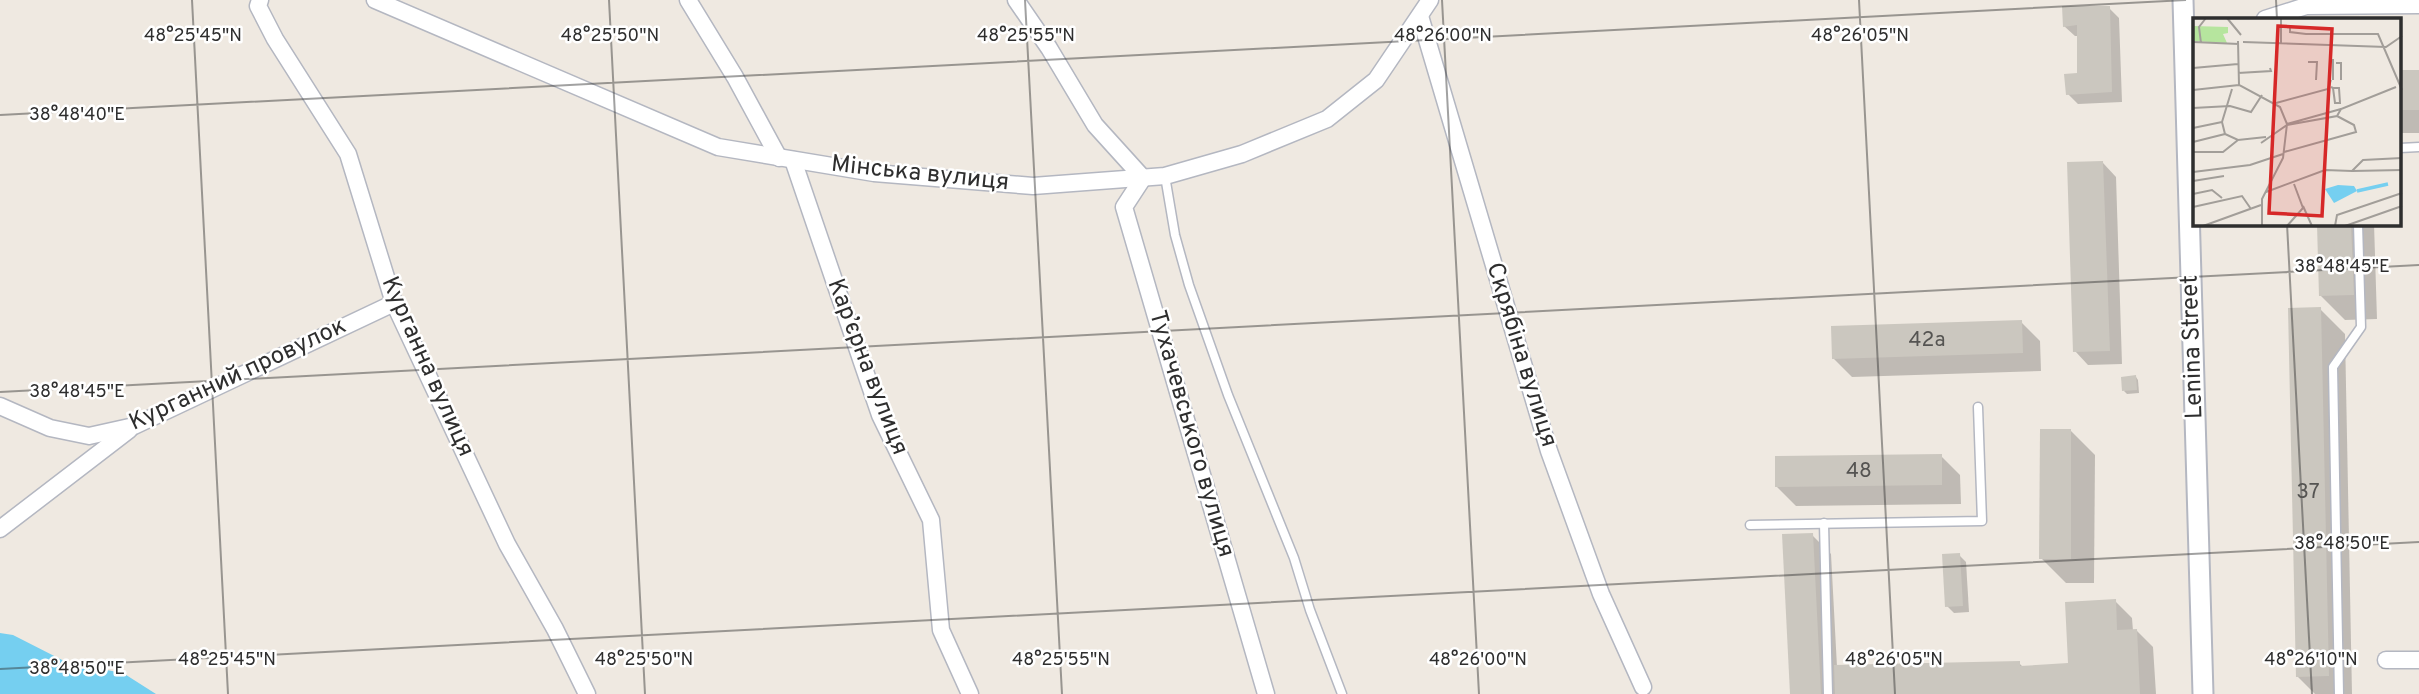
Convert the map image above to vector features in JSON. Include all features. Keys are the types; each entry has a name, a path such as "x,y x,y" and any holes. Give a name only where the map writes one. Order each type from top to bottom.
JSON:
{"street":[{"name":"Курганна вулиця","path":"260,0 258,6 275,39 348,154 394,303 507,544 555,629 587,694"},
{"name":"Мінська вулиця","path":"376,0 718,147 874,173 1033,186 1165,176 1242,154 1327,119 1376,80 1430,0"},
{"name":"Кар’єрна вулиця","path":"688,0 786,159 880,415 931,520 941,630 970,694"},
{"path":"1016,0 1049,48 1095,125 1143,178"},
{"name":"Lenina Street","path":"2183,0 2190,44 2193,194"},
{"path":"2268,18 2306,6 2419,5"},
{"name":"Скрябіна вулиця","path":"1420,16 1549,451 1601,593 1645,690"},
{"name":"Тухачевського вулиця","path":"1143,178 1124,207 1266,694"},
{"name":"Lenina Street","path":"2194,226 2203,694"},
{"name":"Курганний провулок","path":"0,406 50,428 89,436 134,426 394,303"},
{"path":"0,529 134,426"},
{"path":"2386,660 2419,660"}],"lane":[{"path":"1165,176 1175,235 1189,285 1228,395 1294,558 1310,610 1342,694"},
{"path":"2339,694 2333,367 2361,327 2358,226"},
{"path":"1750,525 1982,521 1978,407"},
{"path":"1824,523 1828,694"}],"water":[{"path":"0,633 13,635 68,663 123,673 156,694 0,694"}],"building":[{"path":"2062,6 2110,6 2112,92 2066,95 2064,74 2077,73 2077,25 2063,27"},
{"path":"2402,70 2419,70 2419,110 2402,110"},
{"path":"2103,161 2110,351 2073,352 2067,162"},
{"path":"2317,226 2351,226 2354,295 2319,296"},
{"path":"2321,307 2329,676 2296,677 2288,308"},
{"path":"2022,320 2023,353 1832,359 1831,326"},
{"path":"2136,375 2137,390 2122,391 2121,377"},
{"path":"2040,429 2071,429 2071,559 2039,559"},
{"path":"1942,454 1942,485 1775,487 1775,456"},
{"path":"1813,533 1821,694 1790,694 1782,534"},
{"path":"1960,553 1963,606 1945,607 1942,554"},
{"path":"2116,599 2117,630 2137,629 2140,694 1835,694 1834,665 2020,661 2020,666 2068,663 2065,602"}]}
